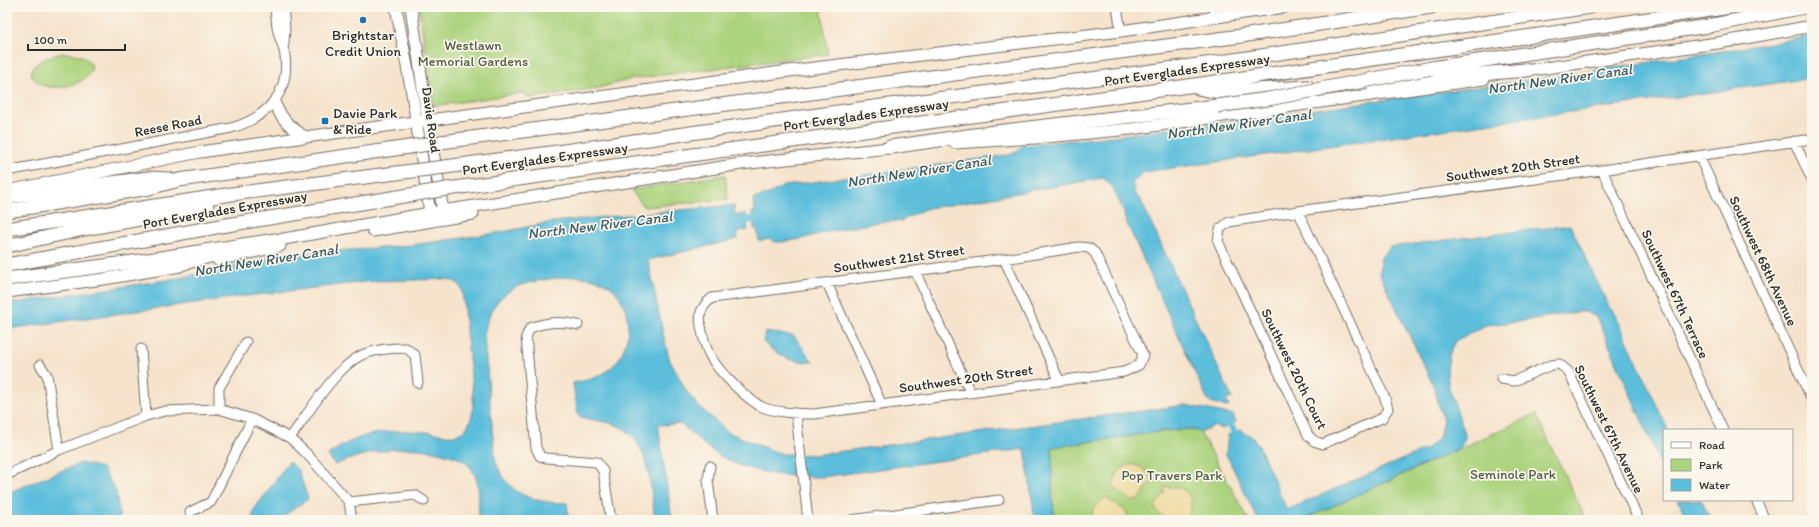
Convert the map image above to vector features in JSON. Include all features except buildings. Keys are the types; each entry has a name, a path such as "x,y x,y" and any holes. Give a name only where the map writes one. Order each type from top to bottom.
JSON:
{"highway":[{"name":"Port Everglades Expressway","path":"7,211 149,188 179,180 441,142 1211,40 1431,7"},
{"path":"7,229 232,194 358,179 859,109 1144,72 1590,7"},
{"name":"Port Everglades Expressway","path":"7,265 221,226 447,189 1188,86 1731,7"},
{"path":"890,147 995,132 1268,99 1432,68 1708,26 1804,7"},
{"path":"1188,86 1220,92 1407,82 1525,70"},
{"path":"7,197 149,178 179,180"},
{"path":"7,246 84,229 358,179"},
{"path":"7,278 148,260 275,240"}],"main road":[{"name":"Davie Road","path":"396,7 430,214"},
{"name":"Davie Road","path":"411,7 443,211"},
{"path":"7,191 193,153 789,71 1120,31 1215,12 1285,7"},
{"path":"173,267 275,240 443,211 741,164 890,147 1036,138 1132,129 1466,82 1525,70 1724,42 1812,26"},
{"path":"274,102 285,122 306,137"},
{"path":"7,292 111,278 222,259 314,240 423,223 551,200 624,182"}],"street":[{"name":"Reese Road","path":"275,7 278,31 284,52"},
{"name":"Reese Road","path":"7,171 231,128 256,119 274,102 285,73 285,29 283,7"},
{"path":"1117,7 1120,31"},
{"name":"Southwest 20th Street","path":"1220,229 1229,222 1298,211 1602,170 1812,139"},
{"path":"1794,141 1812,180"},
{"name":"Southwest 68th Avenue","path":"1699,156 1812,400"},
{"name":"Southwest 67th Terrace","path":"1602,170 1723,429"},
{"name":"Southwest 20th Court","path":"1220,229 1218,241 1308,435 1314,441 1323,444 1382,418 1388,409 1385,398 1298,211"},
{"name":"Southwest 21st Street","path":"712,298 827,284 1079,248 1089,248 1095,253 1143,355 1139,365"},
{"path":"1004,259 1059,380"},
{"path":"916,271 970,392"},
{"path":"827,284 882,405"},
{"name":"Southwest 20th Street","path":"712,298 705,304 701,313 703,336 711,359 737,387 761,406 796,414 814,414 1124,372 1139,365"},
{"path":"578,325 564,322 539,324 530,328 526,337 536,448 540,456 546,458 597,462 603,471 611,520"},
{"path":"219,409 219,388 246,342"},
{"path":"290,438 336,375 350,362 366,353 391,348 406,348 415,355 418,383"},
{"path":"141,349 146,416"},
{"name":"Southwest 67th Avenue","path":"1501,379 1514,381 1551,365 1559,364 1568,370 1638,520"},
{"path":"40,365 47,375 60,450"},
{"path":"7,475 34,461 146,416 165,411 219,409 252,419 290,438 307,454 349,502 352,520"},
{"path":"796,414 808,520"},
{"path":"190,512 211,502 252,419"},
{"path":"7,469 34,461"},
{"path":"710,466 708,480 713,520"},
{"path":"349,502 415,495 424,501"},
{"path":"852,520 999,500"},
{"path":"1756,501 1765,520"}],"green space":[{"name":"Westlawn Memorial Gardens","path":"419,7 821,7 828,54 631,79 598,88 530,98 523,93 433,106"},
{"path":"63,53 84,57 87,59 92,67 89,74 77,83 68,86 51,87 37,82 32,76 34,66 45,59"},
{"path":"725,175 728,199 644,207 631,190"},
{"name":"Seminole Park","path":"1536,414 1586,520 1302,520"},
{"name":"Pop Travers Park","path":"1190,429 1200,432 1249,520 1055,520 1052,498 1052,447"}],"sand":[{"path":"1129,465 1141,467 1153,480 1139,500 1132,501 1112,487 1119,471"},
{"path":"1166,486 1182,489 1189,496 1191,500 1191,509 1184,520 1175,520 1163,517 1157,511 1155,506 1165,491 1163,490"},
{"path":"1105,497 1126,511 1128,518 1126,520 1091,520 1093,509"}],"water":[{"path":"1812,36 1812,78 1144,172 1132,182 1135,195 1140,199 1232,398 1226,400 1229,406 1226,407 1208,401 1124,217 1125,214 1113,188 1103,178 924,209 901,221 879,222 781,242 775,242 770,239 759,241 757,229 754,229 752,212 755,212 753,199 769,194 784,186 1009,155 1016,152 1023,145 1184,127 1462,89 1637,64"},
{"path":"734,205 735,215 746,214 748,230 737,231 738,239 648,260 670,361 687,392 698,406 728,432 746,440 781,454 814,455 1185,405 1233,415 1236,422 1222,429 1214,426 1200,432 1190,429 1165,431 1052,447 1052,498 1055,520 1035,520 1025,449 822,477 794,476 779,475 750,469 723,458 711,450 681,424 658,425 672,520 655,520 649,477 641,449 634,438 624,429 610,423 588,419 578,415 573,383 599,376 616,363 622,353 628,331 625,307 612,288 595,279 584,277 554,278 521,285 506,294 497,302 491,311 487,320 484,336 495,459 500,471 506,481 514,489 532,499 555,503 567,503 569,520 478,520 478,485 474,472 459,458 432,451 404,449 362,455 335,465 328,455 351,441 375,434 413,431 454,435 466,428 471,418 473,397 462,290 458,283 447,279 373,281 238,297 7,329 7,304 180,278 280,255 405,246 503,232 552,222"},
{"path":"1570,225 1609,307 1615,314 1668,429 1663,429 1663,470 1600,324 1595,316 1583,311 1486,325 1455,341 1449,355 1447,371 1448,385 1465,434 1465,438 1460,448 1302,520 1258,520 1226,454 1228,435 1241,430 1250,435 1258,444 1287,510 1426,449 1439,438 1443,420 1434,387 1379,272 1381,257 1390,247"},
{"path":"765,332 794,336 813,362 792,360 780,355 763,342"},
{"path":"289,462 298,470 308,499 278,520 253,520 253,511"},
{"path":"81,463 102,468 116,491 120,520 19,519 7,512 7,493"},
{"path":"1678,501 1702,501 1711,520 1687,520"}],"waterway":[{"name":"North New River Canal","path":"738,222 763,217"},
{"path":"1225,422 1229,422 1238,440"}],"place":[{"name":"Brightstar Credit Union","path":"363,20"},
{"name":"Davie Park & Ride","path":"325,121"}]}
